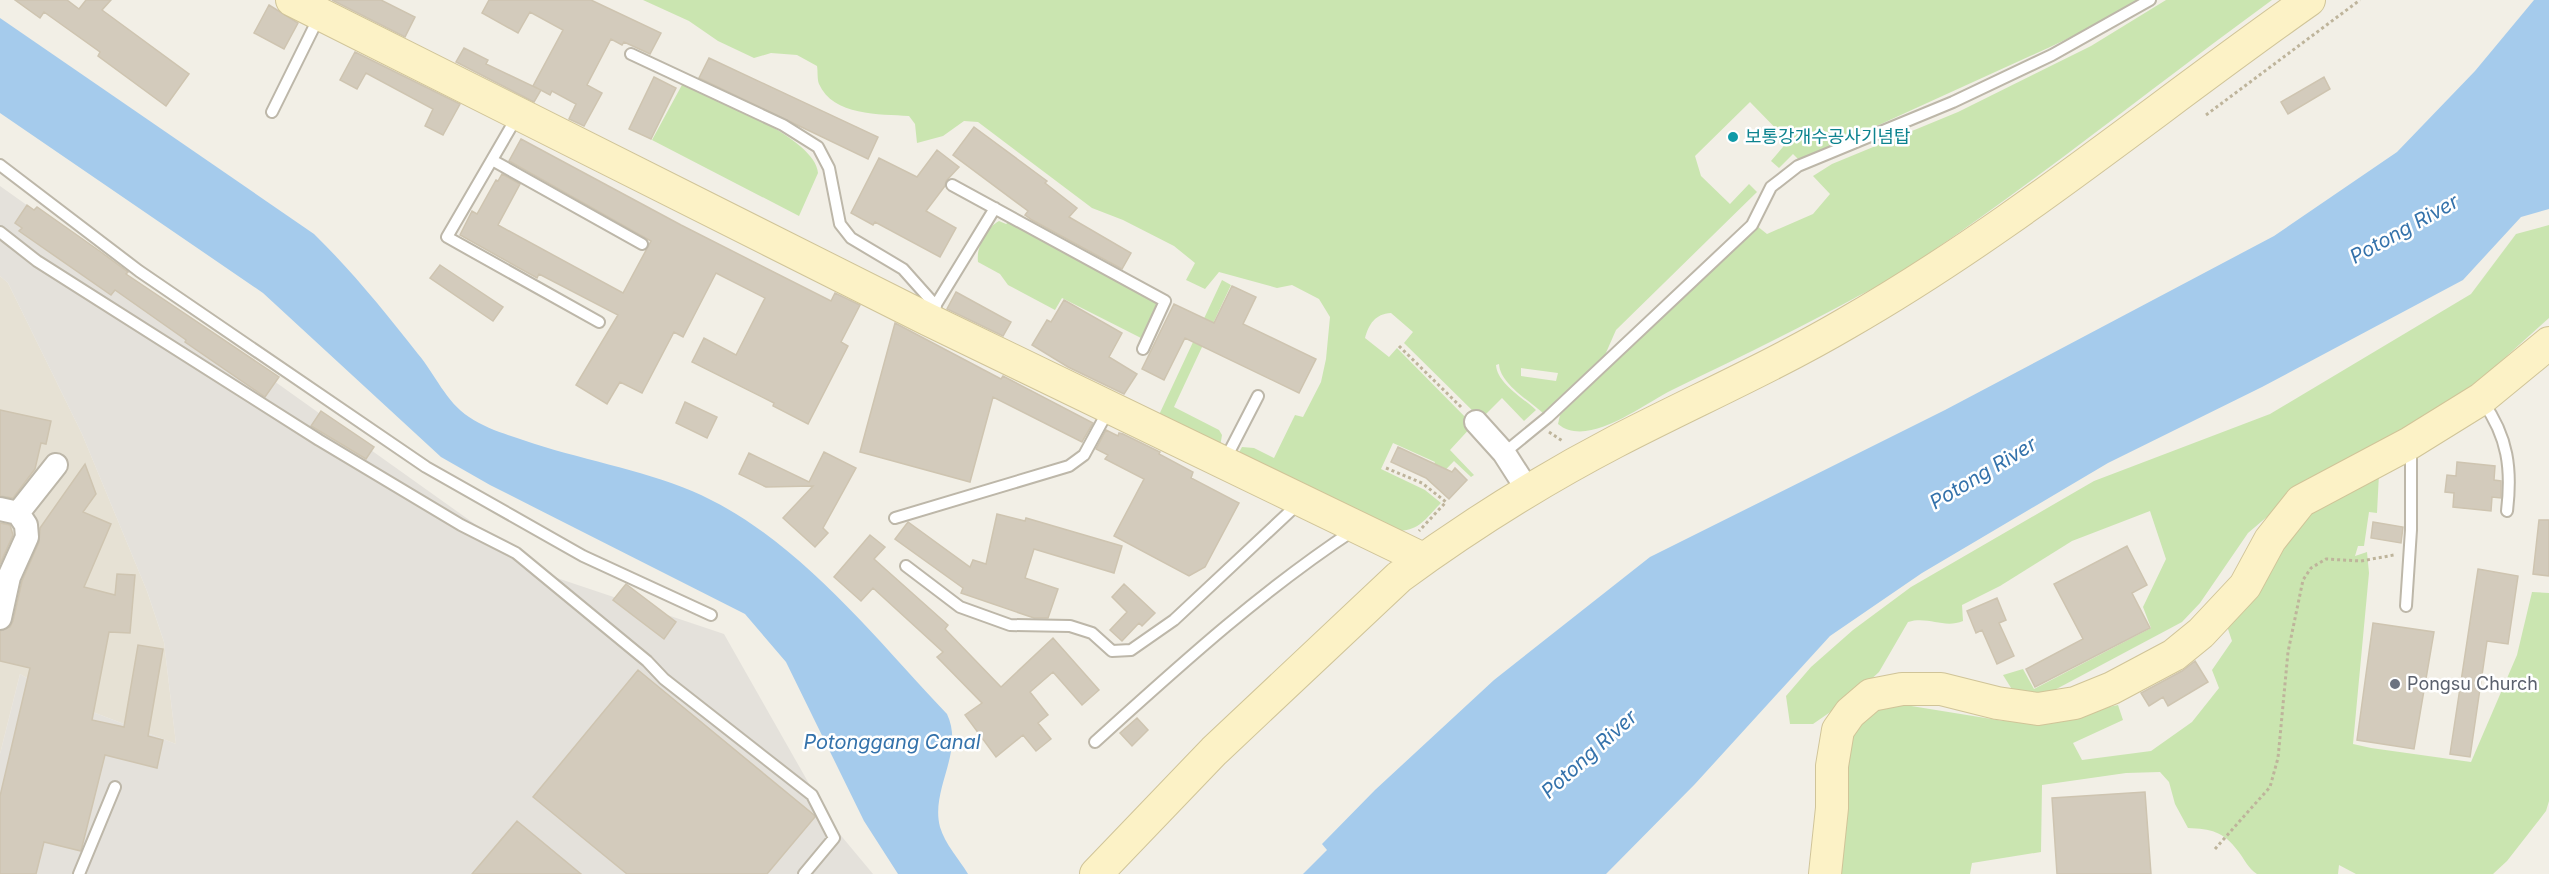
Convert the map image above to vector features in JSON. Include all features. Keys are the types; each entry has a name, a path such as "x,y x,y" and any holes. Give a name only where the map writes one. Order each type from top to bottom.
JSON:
{"street":[{"path":"292,0 518,115 932,312 1111,406 1423,560"},
{"path":"1096,874 1214,751 1399,577 1529,492 1613,443 1847,324 1922,278 2077,171 2309,0"},
{"path":"1825,874 1832,808 1832,766 1838,730 1850,713 1871,695 1902,689 1941,689 1997,703 2038,709 2075,703 2112,688 2174,655 2201,633 2245,586 2270,540 2301,501 2410,443 2481,399 2549,343"},
{"path":"1476,422 1504,453 1529,492"},
{"path":"0,618 9,577 27,537 26,525 9,511 56,465"}],"lane":[{"path":"1504,453 1540,424 1752,225 1771,187 1798,166 1963,98 2052,56 2150,0"},
{"path":"272,112 320,15"},
{"path":"631,54 783,125 818,147 829,168 840,224 851,238 903,269 932,312 995,208"},
{"path":"518,115 447,237 599,321"},
{"path":"492,160 642,243"},
{"path":"0,165 139,271 426,468 583,556 711,615"},
{"path":"952,185 1166,301 1143,349"},
{"path":"0,232 37,261 319,440 461,525 516,553 647,661 664,679 812,795 834,838 804,874"},
{"path":"1224,463 1258,396"},
{"path":"2481,399 2491,412 2505,446 2510,467 2507,511"},
{"path":"895,518 1069,466 1084,454 1111,406"},
{"path":"2406,606 2411,552 2410,443"},
{"path":"906,566 960,607 1010,626 1070,626 1092,633 1112,651 1131,650 1173,620 1302,501"},
{"path":"1095,742 1176,669 1274,588 1310,559 1357,528"},
{"path":"79,874 115,787"}],"path":[{"path":"2206,115 2360,0"},
{"path":"1400,346 1476,422"},
{"path":"1540,424 1555,437 1571,443"},
{"path":"2215,849 2270,787 2278,758 2288,652 2304,580 2311,568 2326,559 2373,560 2411,552"}],"shaded area":[{"path":"0,186 545,574 724,634 833,826 873,874 0,874 0,754 20,674 72,704 176,744 164,642 147,591 82,434 8,283 0,276"},
{"path":"0,276 8,283 82,434 147,591 164,642 176,744 72,704 20,674 0,754"}],"green space":[{"path":"643,0 2138,0 2111,18 1801,162 1793,154 1779,168 1771,161 1788,141 1750,102 1695,156 1701,176 1730,204 1749,184 1757,192 1616,330 1605,355 1544,414 1510,385 1504,378 1499,364 1496,365 1497,372 1501,378 1536,410 1524,421 1502,398 1481,419 1404,343 1413,332 1391,313 1381,315 1368,328 1365,338 1389,357 1397,348 1473,425 1450,450 1474,475 1471,477 1454,461 1432,484 1427,479 1435,462 1393,443 1381,469 1425,490 1441,503 1416,527 1403,531 1394,531 1237,456 1242,447 1254,448 1274,458 1295,415 1303,417 1321,382 1326,359 1330,317 1319,299 1292,285 1277,288 1219,272 1205,289 1186,280 1195,263 1174,246 1123,220 1092,208 978,122 964,121 943,136 917,143 915,124 909,116 871,113 846,108 826,94 819,84 817,66 797,55 771,53 754,58 718,41 689,21","holes":["1521,368 1558,373 1556,381 1521,376"]},
{"path":"2166,0 2272,0 1999,204 1893,278 1672,390 1615,422 1584,431 1570,430 1558,424 1560,415 1757,226 1767,234 1813,214 1830,194 1813,176 1832,164 1958,112 2091,46"},
{"path":"683,83 782,133 800,146 813,160 818,173 799,216 652,140"},
{"path":"1013,219 1158,301 1141,338 1062,298 1055,310 1008,285 1000,274 978,262 980,245 990,228 999,221 1006,224"},
{"path":"2549,225 2549,318 2479,381 2419,422 2308,482 2248,533 2200,603 2182,622 2047,694 2013,691 2003,675 2023,669 2034,689 2151,628 2143,607 2166,559 2150,511 2072,541 2000,586 1962,605 1963,621 1949,624 1923,620 1908,622 1879,672 1852,697 1813,724 1790,724 1786,696 1811,667 1853,630 1911,587 2094,481 2270,414 2471,294 2516,234"},
{"path":"1222,280 1231,285 1174,407 1219,430 1222,435 1220,447 1158,417"},
{"path":"2379,474 2377,513 2369,512 2364,546 2358,546 2355,556 2367,552 2369,573 2353,744 2471,762 2517,655 2532,592 2549,593 2549,801 2546,811 2507,861 2493,874 2356,874 2339,865 2338,874 2257,874 2222,835 2210,830 2188,828 2175,804 2169,782 2160,772 2126,773 2042,785 2041,852 1972,863 1970,874 1841,874 1844,749 1856,724 1880,709 1905,705 2004,721 2057,718 2118,705 2123,720 2073,743 2082,760 2151,751 2192,722 2219,688 2212,670 2232,641 2225,620 2309,511"}],"water":[{"name":"Potong River","path":"2534,0 2549,0 2549,209 2521,217 2463,280 2262,387 2108,463 1922,573 1830,636 1695,784 1606,874 1303,874 1327,850 1322,844 1375,790 1494,680 1650,557 1945,410 2274,236 2397,152 2475,71"},
{"name":"Potonggang Canal","path":"0,18 314,234 368,292 424,362 447,396 469,417 488,428 516,438 651,476 692,491 729,510 765,533 798,560 861,620 947,714 952,742 938,813 942,833 968,874 898,874 864,821 786,662 745,614 490,485 441,457 263,293 0,113"}],"building":[{"path":"15,0 67,0 79,9 86,0 111,0 102,10 189,74 166,106 98,56 100,52 44,12 40,18"},
{"path":"332,0 381,0 415,17 405,37"},
{"path":"489,0 591,0 661,33 650,54 624,42 622,45 611,39 587,85 602,93 584,126 569,119 576,104 552,91 550,95 533,86 563,30 530,12 518,33 482,13"},
{"path":"269,5 298,23 284,49 254,33"},
{"path":"464,48 488,60 486,64 541,90 534,102 456,62"},
{"path":"355,52 460,104 443,135 425,126 433,109 366,73 357,89 340,80"},
{"path":"709,58 878,137 868,159 699,78"},
{"path":"654,77 676,88 651,139 629,129"},
{"path":"2324,77 2330,89 2288,114 2281,102"},
{"path":"974,127 1047,181 1045,183 1077,208 1069,217 1131,253 1122,269 1032,220 1025,215 1028,211 953,155"},
{"path":"521,139 681,225 831,301 835,293 860,305 841,342 848,346 808,424 773,406 774,403 692,362 704,338 736,355 765,298 716,273 683,337 674,332 642,393 620,382 607,404 576,385 618,315 539,274 537,278 460,235 472,211 477,214 496,180 498,181 502,174 520,184 498,225 623,293 651,241 509,161"},
{"path":"937,150 959,167 946,181 945,186 926,211 956,228 940,257 875,222 873,225 851,213 879,158 917,177"},
{"path":"27,205 34,210 37,207 128,272 126,274 279,377 265,397 115,290 111,295 19,231 22,228 15,223"},
{"path":"440,265 503,307 493,321 430,278"},
{"path":"1232,286 1256,297 1243,324 1316,359 1299,393 1185,338 1164,380 1142,369 1174,304 1214,323"},
{"path":"956,292 1011,322 1003,336 947,309"},
{"path":"1064,300 1122,333 1109,357 1137,374 1124,394 1068,367 1032,345 1047,320 1051,322"},
{"path":"895,323 1001,379 1003,376 1093,423 1082,442 993,397 970,482 860,452"},
{"path":"685,402 717,417 707,438 676,423"},
{"path":"0,410 51,421 46,444 41,443 35,469 13,498 0,496"},
{"path":"321,411 374,447 366,459 311,426"},
{"path":"1106,430 1118,436 1119,433 1123,434 1160,452 1159,454 1193,472 1191,478 1239,503 1205,567 1189,576 1114,536 1144,479 1105,459 1108,455 1096,449"},
{"path":"1398,447 1452,472 1455,468 1467,480 1449,499 1426,478 1391,462"},
{"path":"824,452 856,468 823,528 828,533 815,547 783,518 813,486 766,487 739,474 749,453 809,482"},
{"path":"2457,462 2495,466 2494,480 2501,481 2501,498 2492,497 2491,511 2453,507 2454,493 2445,492 2447,475 2456,476"},
{"path":"85,464 96,494 83,512 111,524 84,587 115,595 117,574 135,575 130,633 109,632 92,720 124,727 138,645 163,649 148,736 163,740 157,768 105,755 81,851 44,842 36,874 0,874 0,796 30,668 0,661 0,631 10,627 13,621 22,581 39,542 40,528"},
{"path":"997,514 1025,521 1026,518 1122,546 1114,573 1034,549 1025,578 1058,589 1048,618 1034,618 961,593 963,588 895,539 908,522 970,567 973,560 986,564"},
{"path":"2539,520 2549,520 2549,576 2533,574"},
{"path":"2373,522 2403,527 2401,543 2371,538"},
{"path":"0,523 10,525 13,535 0,564"},
{"path":"870,535 885,547 874,559 948,625 945,629 1001,687 1053,638 1099,690 1082,705 1053,672 1030,692 1048,715 1038,723 1051,739 1036,751 1023,735 996,757 965,715 982,703 937,657 943,652 873,588 861,601 834,577"},
{"path":"2127,546 2147,585 2132,593 2150,628 2035,687 2026,669 2083,639 2054,584"},
{"path":"2478,569 2518,576 2508,644 2487,641 2470,757 2450,754"},
{"path":"626,584 676,622 664,639 613,600"},
{"path":"1124,584 1155,613 1142,626 1139,623 1122,641 1110,630 1127,612 1112,597"},
{"path":"1997,598 2006,620 1999,623 2014,656 1997,664 1982,630 1976,633 1967,611"},
{"name":"Pongsu Church","path":"2373,623 2434,632 2414,749 2357,740"},
{"path":"2195,661 2208,682 2168,706 2163,697 2149,706 2141,693 2182,671"},
{"path":"638,670 814,815 815,817 767,874 627,874 533,797"},
{"path":"1137,718 1148,730 1132,746 1120,733"},
{"path":"2145,792 2151,874 2057,874 2052,798"},
{"path":"517,821 581,874 472,874"}],"place":[{"name":"보통강개수공사기념탑","path":"1733,137"},
{"name":"Pongsu Church","path":"2395,684"}]}
